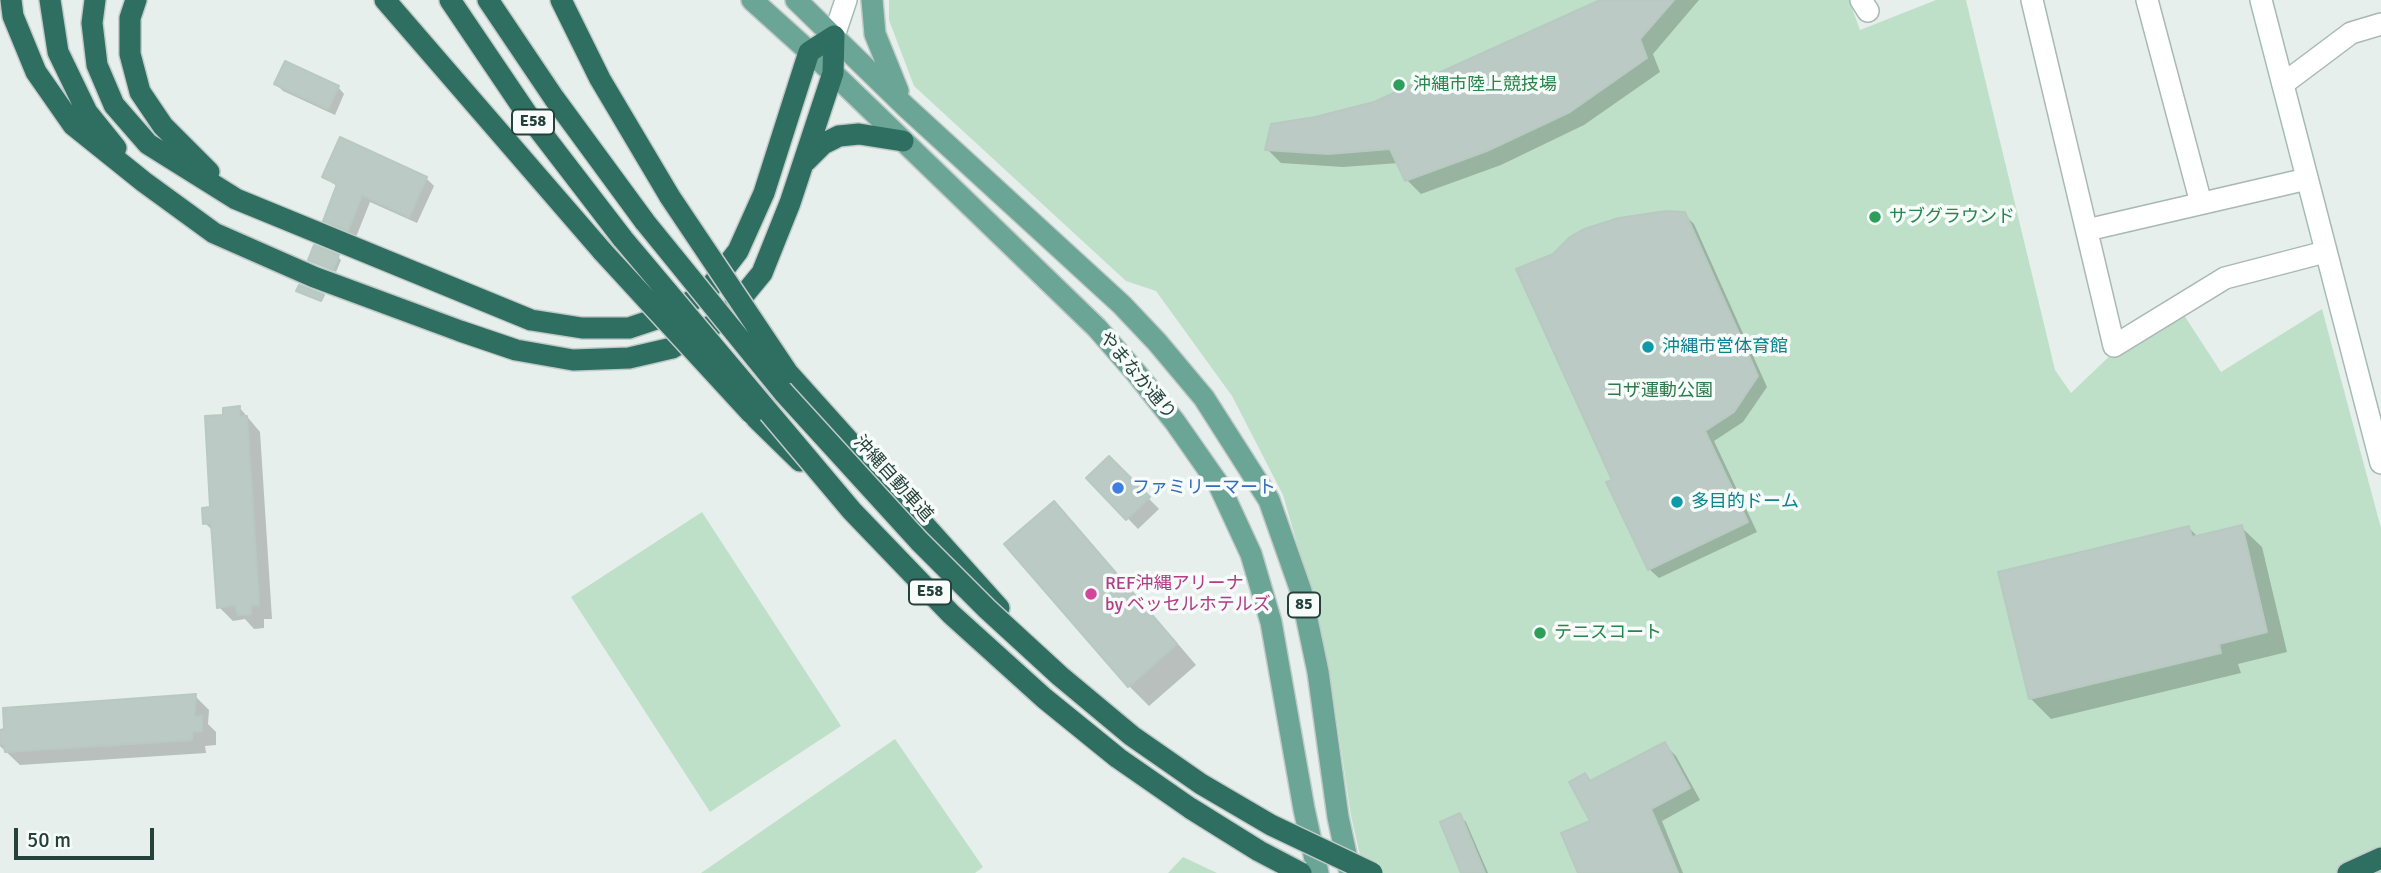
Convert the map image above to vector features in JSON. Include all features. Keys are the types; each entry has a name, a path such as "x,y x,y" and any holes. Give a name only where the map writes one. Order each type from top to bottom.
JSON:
{"highway":[{"path":"11,0 13,16 36,72 73,125 214,233 314,276 482,339 516,350 573,360 629,358 672,348 725,318 762,273 790,203 833,73 834,36"},
{"path":"50,0 58,52 87,112 144,182"},
{"path":"95,0 92,23 97,65 114,105 148,144 236,199 531,320 582,328 629,328 671,314 708,290 738,251 764,193 809,52 834,36"},
{"path":"136,0 130,18 130,54 140,92 163,127 236,199"},
{"path":"385,0 603,252 756,418 852,511"},
{"name":"E58","path":"450,0 527,114 623,239 852,511 951,614 1044,698 1118,758 1190,808 1259,851 1301,873"},
{"name":"沖縄自動車道","path":"488,0 554,98 645,222 784,393 919,541 987,609 1060,676 1132,736 1201,784 1271,825 1371,873"},
{"path":"561,0 600,79 670,197 788,373 1060,676"},
{"path":"802,164 823,144 839,136 859,134 903,141"},
{"path":"2348,873 2381,858"}],"main road":[{"name":"やまなか通り","path":"752,0 833,73 1097,328 1137,374 1219,485 1251,554 1271,622 1318,873"},
{"name":"やまなか通り","path":"796,0 906,107 1115,299 1157,342 1204,398 1269,500 1301,591 1312,645 1338,817 1350,873"},
{"path":"872,0 875,34 891,79 906,107"}],"street":[{"path":"834,36 846,0"},
{"path":"2032,0 2114,346 2225,278 2325,252"},
{"path":"2147,0 2201,203"},
{"path":"2261,0 2381,463"},
{"path":"2283,84 2351,33 2381,24"},
{"path":"2087,230 2307,178"}],"green space":[{"name":"コザ運動公園","path":"889,0 1849,0 1860,30 1936,0 1966,0 2055,370 2071,393 2117,349 2182,312 2221,372 2322,309 2381,528 2381,873 1364,873 1351,816 1329,669 1309,585 1283,495 1232,396 1156,291 1126,281 914,86 889,20"},
{"path":"702,512 841,726 710,812 571,597"},
{"path":"895,739 983,867 975,873 701,873"},
{"path":"1183,857 1217,873 1168,873"}],"building":[{"path":"1600,0 1674,0 1640,39 1647,58 1570,112 1487,151 1405,181 1390,149 1328,154 1265,150 1271,124 1315,117 1374,102"},
{"path":"285,61 339,86 328,109 274,84"},
{"path":"340,137 427,177 409,217 362,195 348,231 323,221 337,184 322,177"},
{"name":"沖縄市営体育館","path":"1666,211 1685,212 1758,376 1734,412 1705,431 1748,522 1648,570 1606,482 1612,480 1516,269 1553,254 1570,237 1584,229 1619,218"},
{"path":"314,245 339,255 333,270 308,260"},
{"path":"299,285 324,295 321,301 296,291"},
{"path":"240,406 239,417 247,416 259,605 251,605 251,614 238,615 235,605 217,608 211,523 203,524 202,508 210,507 205,416 223,415 223,408"},
{"name":"ファミリーマート","path":"1109,456 1150,497 1126,520 1086,478"},
{"name":"REF沖縄アリーナ by ベッセルホテルズ","path":"1054,501 1177,644 1128,687 1004,544"},
{"path":"2242,525 2267,632 2219,644 2221,653 2029,699 1998,572 2189,526 2192,537"},
{"path":"196,694 194,717 202,716 202,731 192,732 192,740 5,752 4,744 0,744 0,730 4,729 3,708"},
{"path":"1665,742 1690,788 1651,809 1678,873 1578,873 1561,833 1590,821 1569,782 1585,773 1590,781"},
{"path":"1460,813 1485,873 1461,873 1440,822"}],"place":[{"name":"沖縄市陸上競技場","path":"1399,85"},
{"name":"サブグラウンド","path":"1875,217"},
{"name":"沖縄市営体育館","path":"1648,347"},
{"name":"ファミリーマート","path":"1118,488"},
{"name":"多目的ドーム","path":"1677,502"},
{"name":"REF沖縄アリーナ by ベッセルホテルズ","path":"1091,594"},
{"name":"テニスコート","path":"1540,633"}]}
